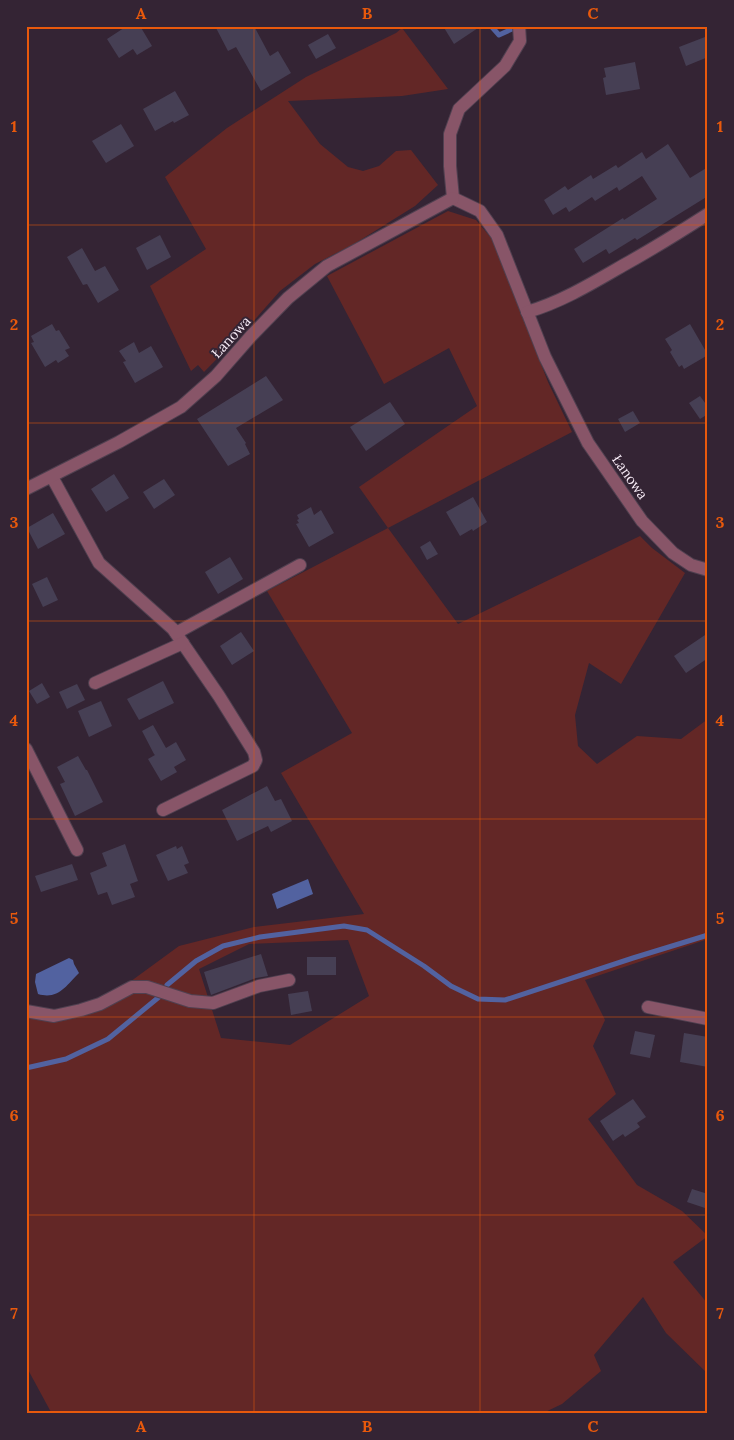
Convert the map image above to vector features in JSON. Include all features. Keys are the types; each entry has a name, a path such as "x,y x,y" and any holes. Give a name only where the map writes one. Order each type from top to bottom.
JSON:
{"street":[{"path":"453,198 450,134 459,109 505,66 520,41 520,26"},
{"name":"Łanowa","path":"27,488 119,442 181,407 216,376 288,298 327,266 453,198 480,211 497,235 545,357 588,443 642,521 673,553 691,565 708,570"},
{"path":"527,312 541,308 579,291 708,214"},
{"path":"52,477 98,563 173,629 219,696 254,752 256,760 253,766 163,810"},
{"path":"95,684 180,638 300,566"},
{"path":"26,749 76,850"},
{"path":"26,1012 54,1016 81,1010 100,1004 132,987 147,987 190,1001 213,1003 259,986 289,980"},
{"path":"648,1007 708,1020"}],"shaded area":[{"path":"402,28 448,89 402,96 288,101 320,144 348,167 363,171 379,166 396,151 411,150 438,185 415,206 354,244 315,264 280,291 204,372 198,365 191,371 150,286 206,249 165,177 227,128 306,77 396,33"},
{"path":"448,211 476,220 492,239 548,382 572,432 388,528 359,487 477,406 449,348 384,384 327,276"},
{"path":"388,528 458,624 640,536 652,548 685,573 621,684 589,663 575,715 578,746 597,764 637,736 681,739 708,719 708,939 585,980 605,1020 593,1046 616,1094 588,1119 637,1185 682,1211 708,1236 673,1262 708,1304 708,1374 666,1333 643,1297 594,1355 601,1371 562,1404 541,1414 52,1414 26,1366 26,1017 57,1022 103,1009 112,995 179,946 254,927 364,914 281,773 352,733 267,591","holes":["348,940 369,996 290,1045 221,1038 199,969 249,944"]}],"water":[{"path":"308,879 313,894 277,909 272,894"},
{"path":"69,958 73,960 79,973 61,991 51,995 38,994 35,982 36,974"}],"building":[{"path":"127,26 140,26 152,46 137,55 133,49 119,58 107,39"},
{"path":"215,26 254,26 270,56 278,51 291,73 261,91 236,47 228,51"},
{"path":"443,26 481,26 454,44"},
{"path":"328,34 336,48 316,59 308,45"},
{"path":"705,37 708,44 708,57 686,66 679,47"},
{"path":"635,62 640,89 606,95 603,78 606,77 604,68"},
{"path":"175,91 189,115 155,131 143,109"},
{"path":"121,124 134,146 106,163 92,141"},
{"path":"668,144 690,178 708,167 708,196 637,240 635,238 609,254 606,249 583,263 574,249 657,199 642,176 619,191 617,187 595,201 592,197 569,212 566,207 553,215 544,200 565,186 568,190 591,175 593,179 616,165 618,168 642,152 646,159"},
{"path":"160,235 171,257 147,270 136,248"},
{"path":"82,248 95,271 105,266 119,290 98,303 87,284 83,285 67,257"},
{"path":"52,324 56,331 59,330 70,348 65,350 69,356 58,363 56,360 45,367 31,343 34,342 31,336"},
{"path":"690,324 708,355 684,369 682,365 679,367 665,339"},
{"path":"134,342 139,353 151,346 163,367 135,383 123,362 126,361 119,351"},
{"path":"266,376 283,400 236,428 246,443 250,454 228,466 197,419"},
{"path":"700,396 708,407 708,414 700,419 689,403"},
{"path":"390,402 405,424 366,451 350,427"},
{"path":"633,411 640,423 625,432 618,419"},
{"path":"114,474 129,498 106,512 91,489"},
{"path":"164,479 175,495 154,509 143,492"},
{"path":"473,497 487,522 473,531 472,529 460,536 446,512"},
{"path":"311,507 314,515 321,510 334,533 309,547 296,524 299,523 297,515"},
{"path":"53,513 65,534 38,549 27,528"},
{"path":"430,541 438,554 427,560 420,547"},
{"path":"230,557 243,579 218,594 205,572"},
{"path":"47,577 58,600 43,607 32,584"},
{"path":"241,632 254,651 232,665 220,646"},
{"path":"708,633 708,658 686,673 674,656"},
{"path":"163,681 174,703 139,720 127,699"},
{"path":"42,683 50,697 37,704 29,691"},
{"path":"77,684 85,700 67,709 59,692"},
{"path":"101,701 112,726 89,737 78,711"},
{"path":"153,725 166,748 176,742 186,760 174,767 177,772 161,781 148,759 155,755 142,731"},
{"path":"78,756 103,802 75,816 60,784 65,782 57,767"},
{"path":"267,786 275,801 281,799 292,821 271,832 268,826 237,841 222,810"},
{"path":"125,844 138,881 130,884 135,897 112,905 107,892 98,895 90,873 107,866 102,853"},
{"path":"176,846 177,849 182,846 189,863 184,865 188,873 168,881 156,855"},
{"path":"72,864 78,880 41,892 35,876"},
{"path":"261,954 268,976 256,978 211,995 204,972"},
{"path":"307,957 336,957 336,975 307,975"},
{"path":"308,991 312,1011 291,1015 288,994"},
{"path":"635,1031 655,1035 650,1058 630,1054"},
{"path":"684,1033 708,1037 708,1067 680,1062"},
{"path":"633,1099 646,1117 637,1123 640,1127 625,1137 623,1134 613,1141 600,1121"},
{"path":"692,1189 708,1194 708,1209 687,1202"}],"waterway":[{"path":"491,26 499,35 512,29"},
{"path":"167,985 196,961 223,946 260,937 344,926 367,930 424,966 451,986 478,999 505,1000 708,935"},
{"path":"26,1068 66,1059 108,1039 159,997"}]}
